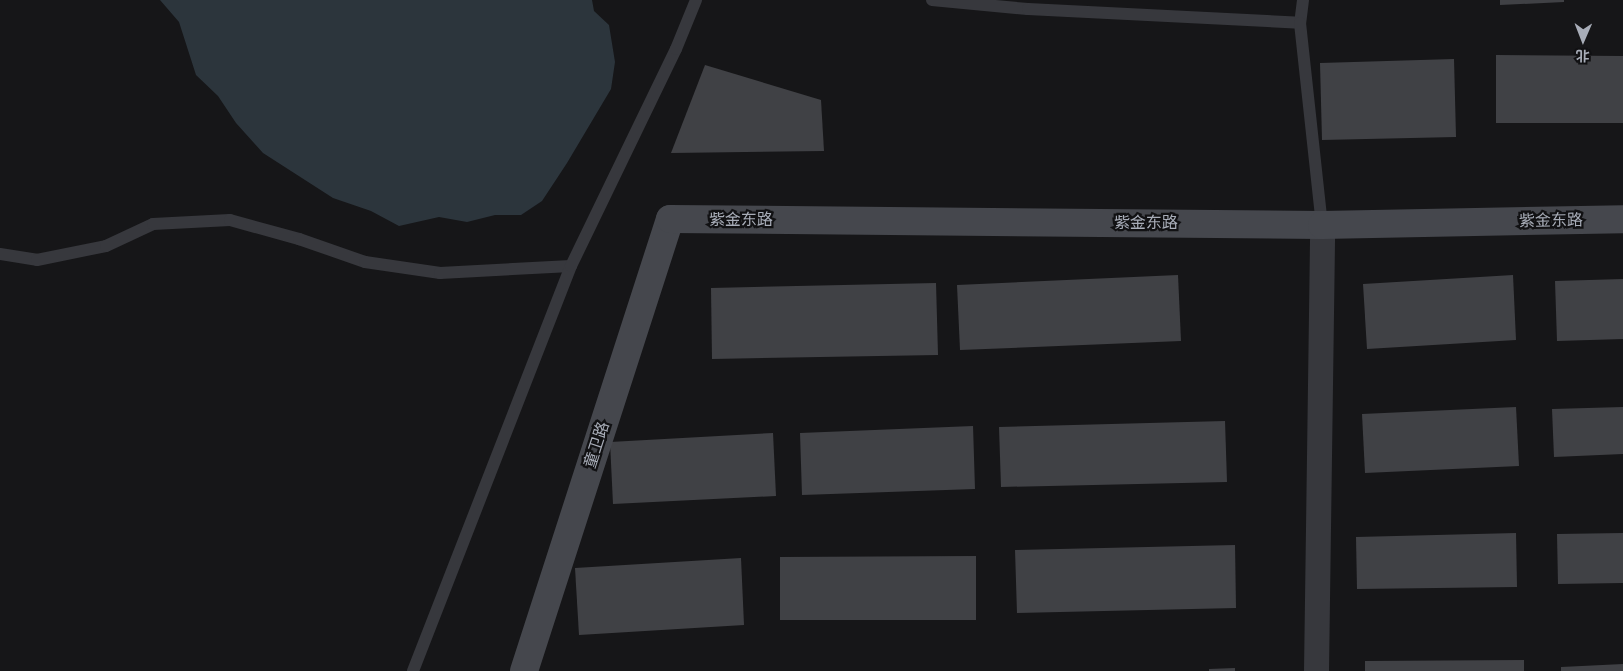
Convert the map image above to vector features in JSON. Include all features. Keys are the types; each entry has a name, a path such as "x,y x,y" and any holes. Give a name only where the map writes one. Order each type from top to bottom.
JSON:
{"street":[{"name":"紫金东路","path":"670,219 1322,225 1623,220"},
{"name":"童卫路","path":"524,671 670,219"},
{"path":"1316,671 1322,225"}],"lane":[{"path":"413,671 571,266 676,49 696,0"},
{"path":"932,0 1028,4 1300,24"},
{"path":"1302,0 1300,24 1322,225"},
{"path":"0,254 37,260 106,246 153,224 230,220 299,239 365,262 402,268 440,272 571,266"}],"shaded area":[{"path":"160,0 592,0 594,11 609,25 615,62 611,89 542,201 521,215 495,215 467,222 439,217 399,226 371,211 333,198 263,153 236,123 218,96 196,75 179,22"}],"building":[{"path":"1500,0 1564,0 1564,2 1500,5"},
{"path":"1496,55 1623,56 1623,123 1496,123"},
{"path":"1454,59 1456,137 1322,140 1320,63"},
{"path":"705,65 821,100 824,151 671,153"},
{"path":"1178,275 1181,341 960,350 957,285"},
{"path":"1513,275 1516,340 1367,349 1363,284"},
{"path":"1623,279 1623,339 1557,341 1555,281"},
{"path":"936,283 938,355 712,359 711,288"},
{"path":"1516,407 1519,466 1365,473 1362,414"},
{"path":"1623,407 1623,454 1554,457 1552,409"},
{"path":"1225,421 1227,482 1001,487 999,427"},
{"path":"973,426 975,489 802,495 800,433"},
{"path":"773,433 776,496 613,504 610,442"},
{"path":"1516,533 1517,587 1357,589 1356,537"},
{"path":"1623,533 1623,583 1558,584 1557,534"},
{"path":"1235,545 1236,608 1017,613 1015,550"},
{"path":"976,556 976,620 780,620 780,557"},
{"path":"741,558 744,625 579,635 575,568"},
{"path":"1524,660 1524,671 1365,671 1365,661"},
{"path":"1623,664 1623,671 1561,671 1561,667"},
{"path":"1235,668 1235,671 1209,671 1209,669"}]}
